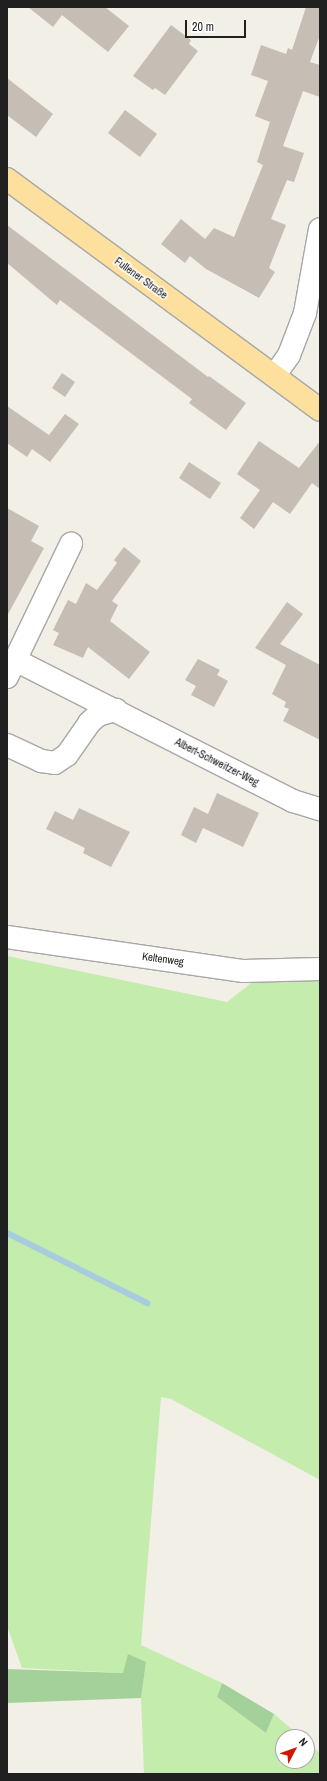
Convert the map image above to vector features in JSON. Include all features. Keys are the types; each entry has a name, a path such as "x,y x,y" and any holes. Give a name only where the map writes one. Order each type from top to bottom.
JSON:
{"main road":[{"name":"Fullener Straße","path":"7,179 320,410"}],"street":[{"path":"275,376 289,355 305,313 320,229"},
{"name":"Albert-Schweitzer-Weg","path":"72,544 11,668 116,710 293,801 320,809"},
{"path":"7,745 41,761 55,762 67,754 93,719 116,710"},
{"name":"Keltenweg","path":"7,937 244,971 320,969"}],"green space":[{"path":"7,956 227,1002 255,980 320,979 320,1480 171,1399 161,1397 141,1645 222,1683 217,1697 266,1733 274,1714 292,1729 275,1729 275,1769 315,1769 315,1749 320,1753 320,1774 144,1774 141,1698 146,1662 124,1673 22,1668 7,1626"},
{"path":"128,1654 146,1662 141,1698 7,1703 7,1669 123,1673"},
{"path":"222,1683 274,1714 266,1733 217,1697"}],"building":[{"path":"28,7 105,7 129,26 108,52 62,15 53,27"},
{"path":"306,7 320,7 320,35 310,62 320,65 320,97 303,91 283,146 304,153 294,182 287,180 271,219 286,225 269,268 275,272 259,298 206,269 190,256 185,263 161,244 181,219 205,239 214,228 234,237 263,165 257,162 270,122 255,116 268,81 251,75 261,45 286,54 288,48 292,50"},
{"path":"171,25 191,40 189,44 198,51 165,95 155,88 153,90 133,76"},
{"path":"7,78 53,114 36,137 7,115"},
{"path":"125,110 157,134 140,157 108,133"},
{"path":"7,225 208,377 209,376 246,403 226,430 189,403 192,399 60,300 57,305 7,263"},
{"path":"62,373 75,382 65,397 52,388"},
{"path":"7,406 49,435 65,414 79,424 50,462 32,449 27,457 7,443"},
{"path":"259,441 299,468 320,441 320,489 312,483 290,514 273,502 254,529 240,518 260,490 237,474"},
{"path":"189,462 221,483 210,499 179,478"},
{"path":"7,508 39,526 31,541 44,548 7,616"},
{"path":"124,547 141,561 112,601 118,605 110,621 150,652 129,679 88,647 83,658 53,645 59,633 53,630 68,600 76,604 86,583 97,590 117,563 114,560"},
{"path":"287,602 303,614 280,644 320,665 320,740 283,721 289,709 284,707 286,702 272,694 286,665 255,648"},
{"path":"198,659 220,670 217,675 228,681 214,707 191,695 196,686 185,680"},
{"path":"217,793 259,813 243,847 203,828 196,843 181,835 194,807 208,814"},
{"path":"79,808 130,832 111,867 83,853 85,848 46,829 55,811 73,820"}],"waterway":[{"path":"7,1233 147,1303"}]}
